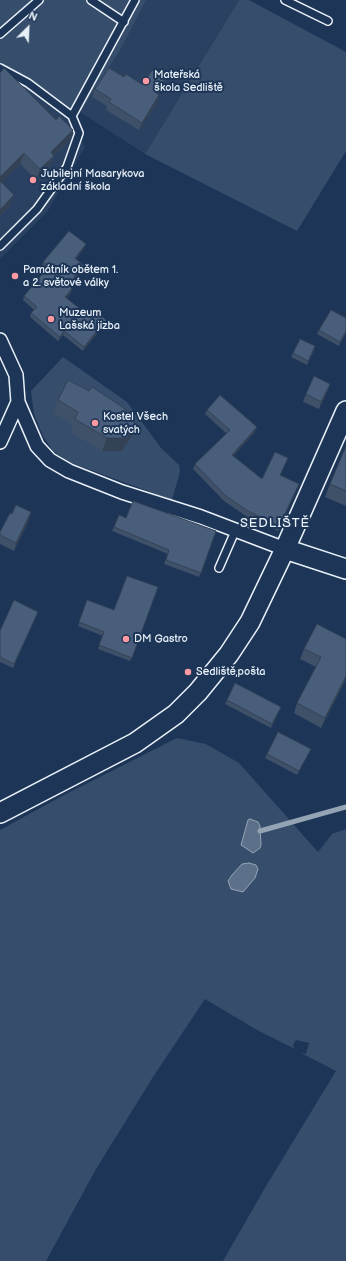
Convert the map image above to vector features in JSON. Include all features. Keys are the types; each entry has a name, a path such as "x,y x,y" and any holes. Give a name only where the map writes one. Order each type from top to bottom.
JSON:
{"main road":[{"path":"0,812 135,743 157,730 184,707 213,673 250,622 285,549 346,411"},
{"path":"285,549 346,569"}],"street":[{"path":"0,340 16,375 18,402 37,446 50,460 69,471 122,492 236,529 285,549"},
{"path":"0,442 18,402"}],"lane":[{"path":"0,34 39,0"},
{"path":"91,0 124,22"},
{"path":"72,116 135,0"},
{"path":"285,0 328,21"},
{"path":"0,68 28,82 72,116 80,133 67,167 37,209 0,246"},
{"path":"219,568 236,529"}],"shaded area":[{"path":"0,0 146,0 121,49 80,112 65,116 4,74 0,73"},
{"name":"Mateřská škola Sedliště","path":"146,0 239,0 145,154 80,112 121,49"},
{"path":"239,0 249,0 346,52 346,151 297,231 145,154"},
{"name":"Jubilejní Masarykova základní škola","path":"0,73 4,74 65,116 85,147 47,212 0,259"},
{"path":"63,357 127,402 161,448 179,465 180,472 172,500 69,462 53,451 43,436 34,414 31,391"},
{"path":"177,738 206,744 239,763 318,852 332,834 346,829 346,1261 223,1261 266,1186 336,1071 301,1053 306,1054 309,1043 296,1040 293,1045 295,1049 257,1030 205,999 153,1077 96,1169 46,1261 0,1261 0,830 66,794"},
{"path":"250,819 258,822 260,826 261,845 260,848 253,853 241,845 248,820"},
{"path":"249,863 256,865 258,869 255,878 243,892 231,889 228,881 232,875 242,864"}],"building":[{"path":"4,68 56,120 59,116 73,130 51,152 54,156 40,169 24,153 0,177 0,73"},
{"path":"109,68 124,77 126,74 143,85 152,70 165,79 156,93 159,95 142,123 109,102 111,99 95,89"},
{"path":"0,181 14,195 0,210"},
{"path":"69,231 86,244 75,258 84,266 68,285 72,289 65,297 88,315 93,309 106,320 84,347 64,331 60,337 31,313 37,307 24,296 49,266 43,262"},
{"path":"331,310 346,318 346,331 340,342 319,330"},
{"path":"300,339 315,346 308,361 293,353"},
{"path":"314,376 330,384 321,402 306,394"},
{"path":"68,380 89,391 92,387 124,408 135,424 127,438 107,438 75,419 78,412 58,400"},
{"path":"220,395 257,427 232,455 262,479 275,452 288,458 280,475 299,484 279,526 248,511 226,496 195,464 230,430 207,410"},
{"path":"346,446 346,491 330,484"},
{"path":"133,501 216,531 201,573 166,560 169,550 114,527 119,515 126,518"},
{"path":"16,505 31,512 16,543 0,535 0,532"},
{"path":"127,576 158,587 132,658 99,645 104,632 79,622 87,600 114,610"},
{"path":"14,600 38,612 14,664 0,657 0,631"},
{"path":"317,624 346,639 346,676 325,718 297,703 321,657 304,649"},
{"path":"235,683 281,707 272,724 227,700"},
{"path":"278,732 311,749 299,771 267,754"}],"waterway":[{"path":"260,831 346,807"}],"place":[{"name":"Mateřská škola Sedliště","path":"146,81"},
{"name":"Jubilejní Masarykova základní škola","path":"33,180"},
{"name":"Památník obětem 1. a 2. světové války","path":"15,276"},
{"name":"Muzeum Lašská jizba","path":"51,319"},
{"name":"Kostel Všech svatých","path":"95,423"},
{"name":"DM Gastro","path":"126,639"},
{"name":"Sedliště,pošta","path":"188,672"}],"district":[{"name":"SEDLIŠTĚ","path":"275,524"}]}
